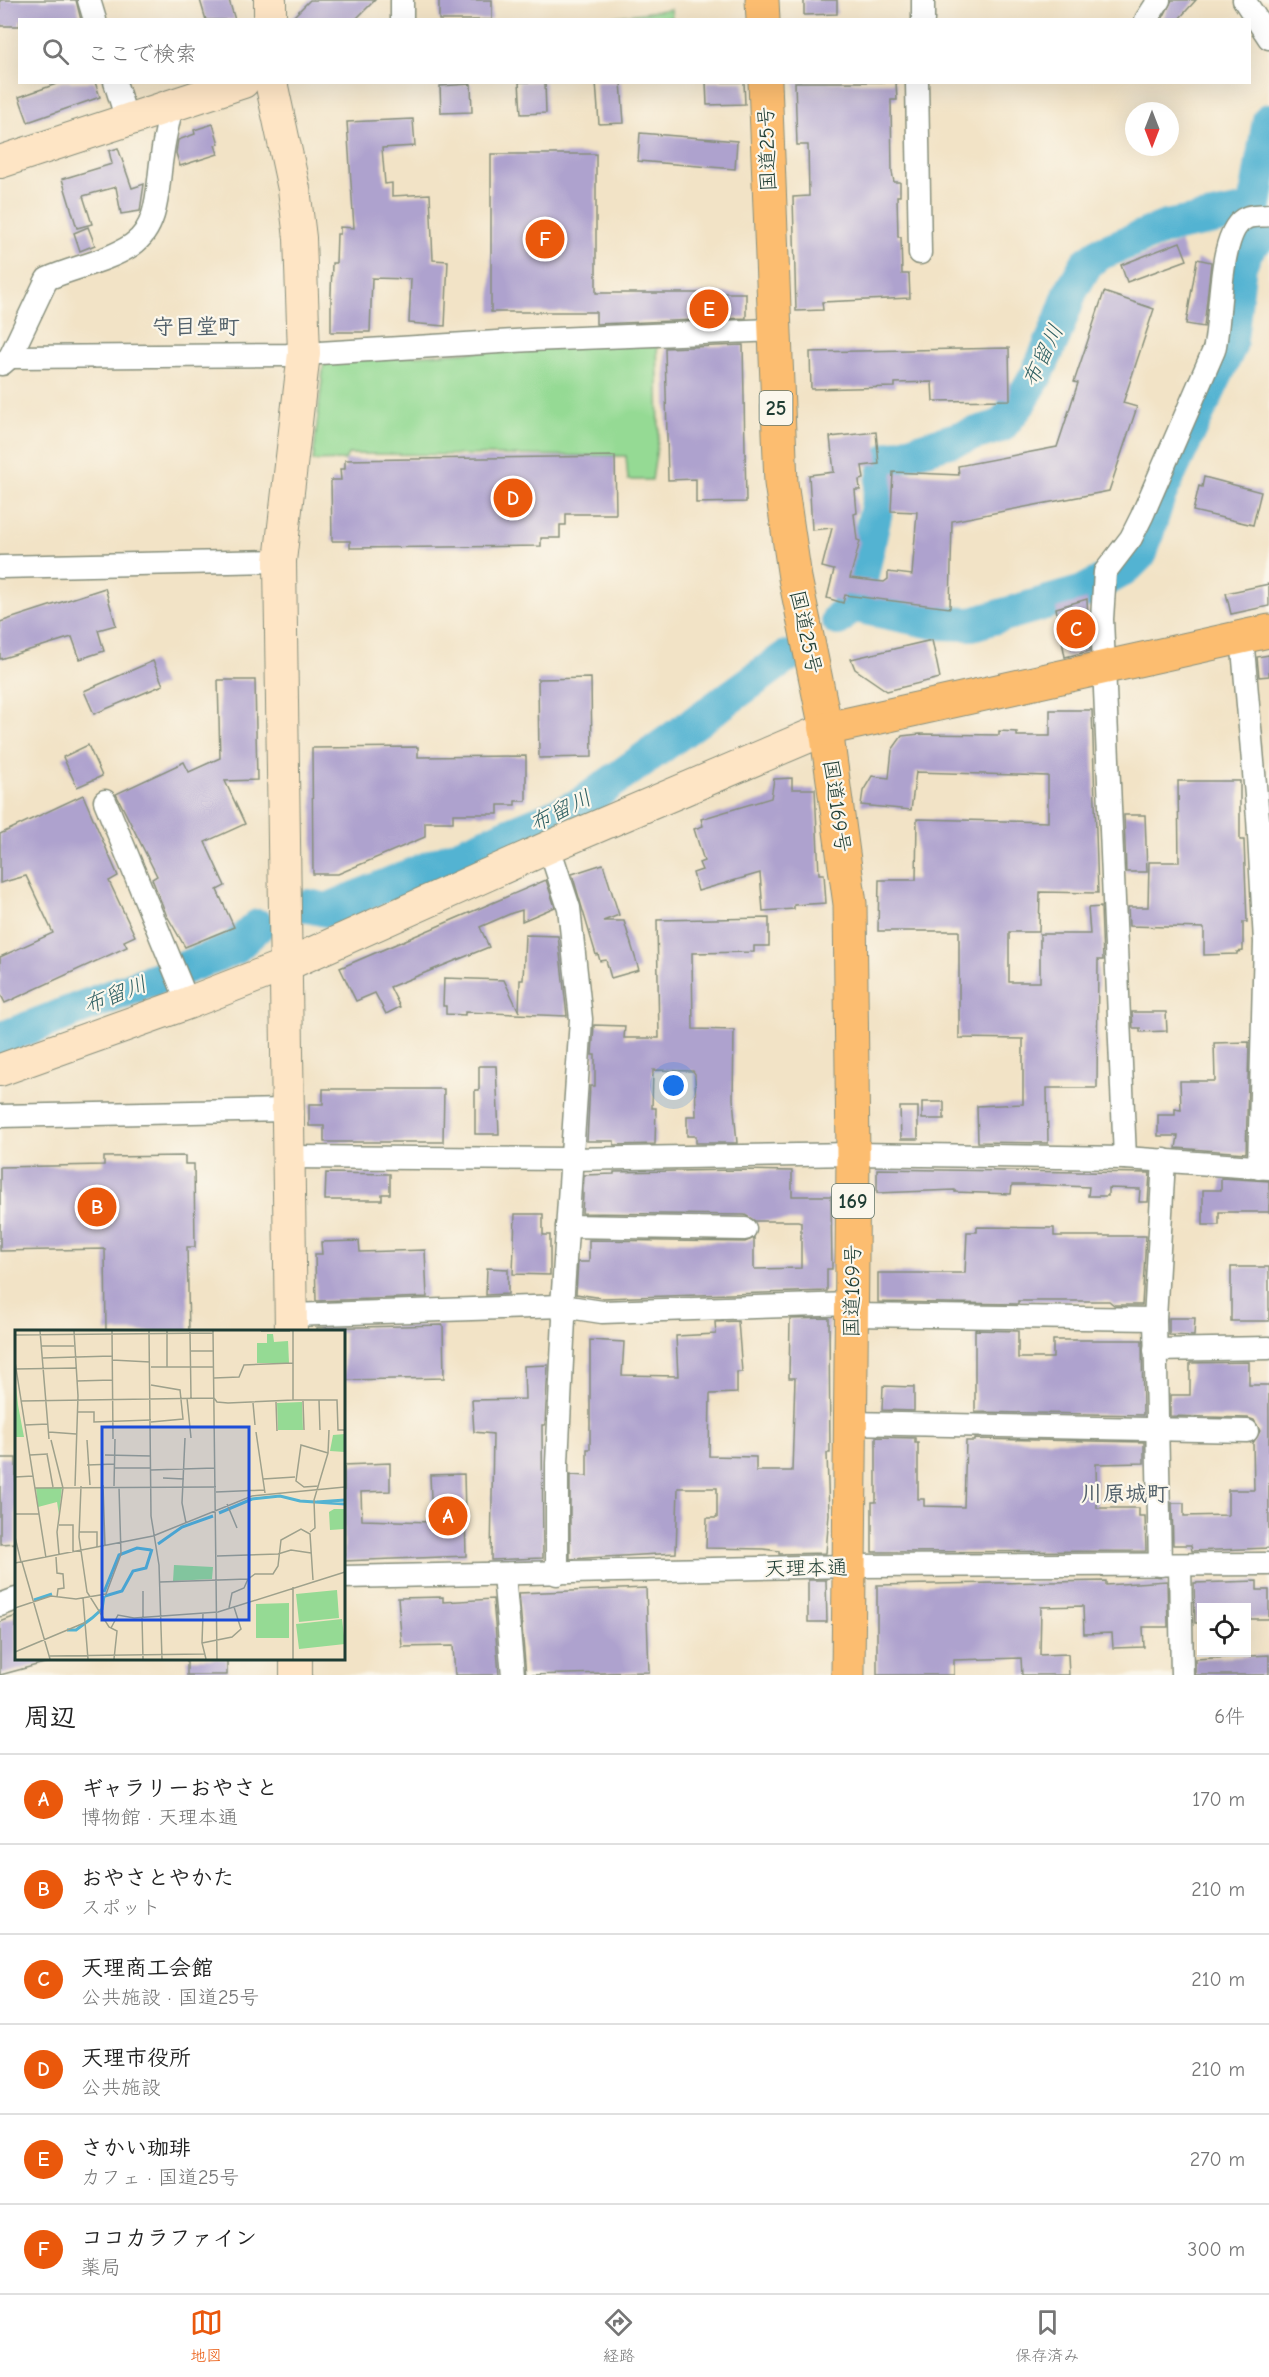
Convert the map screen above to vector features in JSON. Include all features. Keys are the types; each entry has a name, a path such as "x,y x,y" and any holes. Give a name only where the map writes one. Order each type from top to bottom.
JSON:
{"highway":[{"path":"762,0 763,18"},
{"name":"国道25号","path":"765,84 777,423 788,532 826,729"},
{"path":"826,729 1256,634"},
{"name":"国道169号","path":"826,729 850,904 853,1154 848,1675"}],"street":[{"path":"89,0 94,18"},
{"path":"270,0 270,18"},
{"path":"402,0 402,18"},
{"path":"923,0 923,18"},
{"path":"1147,18 1159,0"},
{"path":"1244,0 1269,38"},
{"path":"116,84 127,120"},
{"path":"0,162 237,84"},
{"path":"271,84 294,189 300,238 304,352 280,561 288,964 287,1157 291,1323 562,1306 602,1312 851,1309 1155,1319"},
{"path":"917,84 920,253"},
{"path":"172,106 164,139 157,200 145,233 112,256 47,279 5,361 287,355 304,352 774,330"},
{"path":"1125,1158 1104,667 1103,582 1142,516 1214,350 1219,332 1224,261 1230,237 1237,225 1246,218 1269,215"},
{"path":"0,567 280,561"},
{"path":"287,1157 570,1159 853,1154 1125,1158 1264,1168 1267,942 1258,818 1256,634"},
{"path":"0,1070 185,992 288,964 549,847 826,729"},
{"path":"105,801 185,992"},
{"path":"549,847 569,908 579,978 581,1019 562,1306 564,1319 556,1463 557,1574"},
{"path":"0,1116 287,1110"},
{"path":"1164,1160 1155,1319 1156,1430 1182,1675"},
{"path":"567,1226 745,1229"},
{"path":"1155,1350 1269,1348"},
{"path":"850,1423 1247,1431"},
{"name":"天理本通","path":"345,1577 849,1566 1269,1564"},
{"path":"504,1575 513,1675"},
{"path":"0,1605 15,1599"}],"green space":[{"path":"671,9 672,18 606,18"},
{"path":"657,339 659,434 652,480 628,480 626,456 348,454 345,460 313,461 324,362"}],"building":[{"path":"0,0 76,0 80,18 18,18 18,26 0,26"},
{"path":"200,0 229,0 234,18 205,18"},
{"path":"310,0 375,0 357,18 292,18"},
{"path":"439,0 492,0 492,18 439,18"},
{"path":"804,0 837,0 837,14 804,15"},
{"path":"1172,0 1196,0 1180,18 1163,18"},
{"path":"56,84 96,84 100,97 28,122 19,97"},
{"path":"471,84 472,112 441,113 440,86"},
{"path":"519,84 545,84 546,113 521,114"},
{"path":"596,84 621,84 624,123 599,124"},
{"path":"706,84 744,84 745,104 707,105"},
{"path":"795,84 896,84 897,100 891,100 892,172 894,182 900,182 900,196 897,196 898,237 901,237 902,274 909,274 910,298 822,302 823,310 796,311 793,197 809,196 808,145 797,145"},
{"path":"413,119 415,146 382,148 385,184 392,183 392,196 430,194 433,260 448,261 445,326 409,323 411,279 372,278 370,332 331,332 332,263 336,263 337,234 340,234 340,227 354,228 347,122"},
{"path":"213,124 219,144 215,145 218,154 180,166 176,153 178,140 195,134 194,130"},
{"path":"640,133 737,141 735,169 638,161"},
{"path":"118,148 132,188 144,184 140,211 121,214 116,187 83,196 92,224 77,228 62,179 112,164 109,151"},
{"path":"491,154 596,154 596,293 746,293 746,318 596,324 596,312 491,312"},
{"path":"88,227 95,245 80,251 74,233"},
{"path":"1180,242 1187,260 1127,282 1121,265"},
{"path":"1197,259 1211,262 1204,327 1186,324"},
{"path":"1104,292 1154,309 1123,403 1137,407 1109,491 952,521 950,608 845,595 843,603 827,598 834,570 822,567 832,528 812,530 809,475 834,472 830,437 876,432 879,464 862,466 864,479 859,480 860,490 855,490 857,513 854,514 857,540 860,541 850,578 884,582 888,579 888,572 912,575 917,512 891,511 893,472 959,475 958,466 1057,447 1078,383 1074,382"},
{"path":"743,345 746,502 696,503 696,479 668,480 665,348"},
{"path":"1009,348 1010,400 933,401 932,382 895,383 895,387 811,389 810,352"},
{"path":"615,456 616,514 566,514 566,525 560,525 560,538 541,538 541,546 350,548 350,541 332,541 331,480 341,480 340,469 345,469 345,460"},
{"path":"1204,477 1261,492 1253,525 1193,511 1199,486 1202,487"},
{"path":"1269,584 1269,606 1231,614 1226,593"},
{"path":"105,588 116,625 98,630 104,651 80,659 72,637 0,659 0,622"},
{"path":"1087,599 1090,651 1065,657 1056,608"},
{"path":"932,640 940,678 887,691 855,669 851,659"},
{"path":"1269,655 1269,676 1259,677 1257,657"},
{"path":"153,661 163,685 94,714 84,691"},
{"path":"591,678 592,757 539,758 538,679"},
{"path":"218,680 255,680 257,780 225,781 245,824 205,842 225,886 217,890 234,927 185,947 166,914 152,879 157,876 116,794 184,762 189,772 220,758"},
{"path":"1050,710 1092,710 1098,893 1040,892 1039,932 1009,932 1009,982 1040,982 1040,934 1090,934 1088,908 1101,907 1103,960 1098,960 1097,1088 1047,1088 1048,1143 978,1142 977,1106 1023,1104 1023,1039 959,1038 959,931 878,931 879,880 916,880 917,819 1048,822 1048,776 916,772 911,810 861,805 863,791 872,776 889,778 892,750 902,736 920,734 999,735 999,731 1017,732 1017,736 1050,736"},
{"path":"88,745 102,776 77,787 63,757"},
{"path":"418,747 418,757 526,756 526,801 515,801 515,805 498,805 498,814 453,814 453,822 425,822 425,837 338,874 313,874 312,748"},
{"path":"792,778 792,789 815,789 819,874 824,874 826,903 794,905 794,909 763,911 760,873 698,891 693,873 702,870 699,863 704,861 694,829 703,826 701,819 771,798 774,779"},
{"path":"1178,781 1240,781 1240,840 1244,840 1247,922 1243,922 1243,951 1237,954 1204,955 1204,928 1129,926 1128,907 1148,907 1149,862 1179,862"},
{"path":"83,795 118,876 109,881 135,936 124,941 127,947 5,1003 0,993 0,957 53,933 26,876 0,883 0,834"},
{"path":"1124,815 1145,815 1147,872 1126,872"},
{"path":"603,864 619,915 603,921 624,921 639,970 611,978 606,960 600,961 598,954 596,955 572,874"},
{"path":"546,880 555,907 522,921 522,910 480,927 489,947 390,987 400,1007 386,1014 375,993 356,1001 340,968"},
{"path":"769,918 769,946 754,946 754,952 692,953 693,1029 734,1030 733,1099 737,1143 696,1143 696,1136 687,1136 687,1116 696,1116 695,1074 693,1071 653,1070 652,1108 656,1108 655,1144 614,1145 614,1141 587,1141 590,1086 595,1086 595,1055 592,1055 594,1025 625,1026 624,1038 659,1038 657,920"},
{"path":"525,935 558,936 567,1016 465,1012 465,1015 446,1014 446,1006 443,1006 444,978 504,980 519,1012"},
{"path":"1132,1012 1166,1012 1167,1031 1140,1032 1140,1028 1133,1028"},
{"path":"1249,1042 1246,1153 1176,1148 1178,1136 1158,1136 1158,1115 1175,1115 1175,1109 1181,1110 1180,1081 1215,1081 1214,1043"},
{"path":"479,1066 496,1066 499,1134 475,1134 475,1090 479,1090"},
{"path":"323,1089 444,1089 443,1142 324,1142 324,1126 309,1126 309,1104 323,1104"},
{"path":"922,1102 944,1102 944,1119 922,1119"},
{"path":"900,1107 918,1107 918,1139 901,1139"},
{"path":"185,1156 185,1164 194,1164 195,1247 187,1247 189,1330 106,1330 105,1249 0,1251 0,1167 104,1165 104,1157"},
{"path":"877,1169 1150,1173 1148,1202 1139,1202 1140,1189 1108,1188 1108,1196 1088,1196 1089,1187 1042,1185 1012,1185 1011,1194 955,1192 955,1190 877,1193"},
{"path":"792,1171 792,1196 831,1196 832,1269 827,1269 827,1291 603,1298 576,1294 578,1262 589,1262 589,1240 745,1242 754,1238 754,1269 801,1268 801,1222 798,1221 755,1221 745,1215 582,1213 584,1175 614,1174 614,1172"},
{"path":"326,1173 390,1174 390,1194 382,1194 382,1200 325,1200"},
{"path":"1221,1178 1269,1181 1269,1212 1219,1212 1219,1225 1203,1225 1203,1190 1221,1190"},
{"path":"515,1214 543,1214 543,1235 550,1235 550,1275 513,1274"},
{"path":"977,1227 1054,1228 1054,1236 1146,1236 1142,1305 1114,1305 1109,1301 1018,1301 1018,1304 878,1302 878,1273 965,1273 967,1232 977,1232"},
{"path":"359,1241 360,1252 425,1250 427,1297 316,1301 315,1254 322,1254 321,1242"},
{"path":"1231,1267 1269,1267 1269,1321 1231,1321"},
{"path":"487,1268 508,1269 508,1294 486,1295"},
{"path":"829,1318 830,1453 827,1453 829,1514 826,1553 779,1554 779,1551 763,1549 706,1548 707,1518 717,1518 717,1488 678,1488 676,1553 570,1559 570,1475 587,1476 587,1449 590,1449 590,1340 624,1342 622,1375 678,1376 676,1336 716,1334 715,1322 738,1321 742,1372 737,1372 737,1393 710,1394 709,1456 756,1457 756,1471 792,1471 795,1378 789,1378 790,1319"},
{"path":"1169,1318 1195,1318 1194,1336 1169,1335"},
{"path":"443,1325 444,1378 345,1380 345,1330 317,1330 317,1328"},
{"path":"975,1330 1018,1331 1018,1358 1053,1358 1053,1340 1142,1340 1143,1415 975,1412"},
{"path":"1249,1362 1249,1385 1269,1385 1269,1548 1192,1551 1191,1545 1173,1545 1172,1503 1184,1503 1184,1516 1228,1515 1228,1490 1254,1490 1253,1443 1260,1431 1254,1420 1248,1418 1170,1416 1170,1395 1190,1395 1190,1363"},
{"path":"548,1365 545,1425 542,1425 543,1558 491,1560 493,1434 474,1432 472,1400 525,1399 524,1366"},
{"path":"883,1386 914,1387 914,1411 882,1410"},
{"path":"876,1437 915,1438 915,1443 918,1443 918,1499 924,1499 924,1506 964,1507 966,1441 975,1441 975,1439 1144,1442 1144,1463 1096,1464 1097,1508 1139,1508 1139,1516 1145,1516 1146,1551 872,1552 872,1502 876,1502"},
{"path":"0,1458 15,1458 15,1543 0,1544"},
{"path":"390,1463 390,1491 361,1492 362,1520 432,1522 430,1475 464,1474 466,1556 345,1561 345,1465"},
{"path":"808,1580 826,1580 827,1622 808,1622"},
{"path":"1106,1581 1106,1585 1167,1581 1168,1627 1143,1627 1144,1647 1113,1648 1112,1633 1084,1634 1083,1606 1041,1607 1040,1655 1068,1654 1069,1675 1022,1675 1021,1658 954,1660 954,1675 877,1675 877,1585"},
{"path":"1257,1581 1257,1590 1269,1590 1269,1619 1251,1619 1251,1603 1197,1603 1197,1623 1195,1623 1194,1583"},
{"path":"646,1588 649,1672 526,1675 519,1593"},
{"path":"443,1597 443,1602 493,1599 499,1675 455,1675 453,1646 402,1647 398,1598"},
{"path":"15,1616 15,1660 47,1660 48,1662 0,1675 0,1622"},
{"path":"1269,1655 1269,1675 1195,1675 1195,1659"},
{"path":"187,1660 227,1660 227,1675 187,1675"}],"waterway":[{"name":"布留川","path":"1254,210 1269,120"},
{"name":"布留川","path":"838,619 851,605 859,589 884,474 891,458 1001,426 1019,404 1037,374 1071,291 1087,263 1101,253 1166,227 1254,210"},
{"path":"851,605 938,623 972,624 1083,592 1125,569 1141,553 1159,496 1230,346 1240,265 1248,248 1269,228"},
{"name":"布留川","path":"308,906 327,910 580,805 786,657"},
{"name":"布留川","path":"0,1039 233,949 258,926"}],"place":[{"name":"ココカラファイン","path":"545,239"},
{"name":"さかい珈琲","path":"709,309"},
{"name":"天理市役所","path":"513,498"},
{"name":"天理商工会館","path":"1076,629"},
{"name":"おやさとやかた","path":"97,1207"},
{"name":"ギャラリーおやさと","path":"448,1516"}],"district":[{"name":"守目堂町","path":"196,326"},
{"name":"川原城町","path":"1125,1493"}]}
